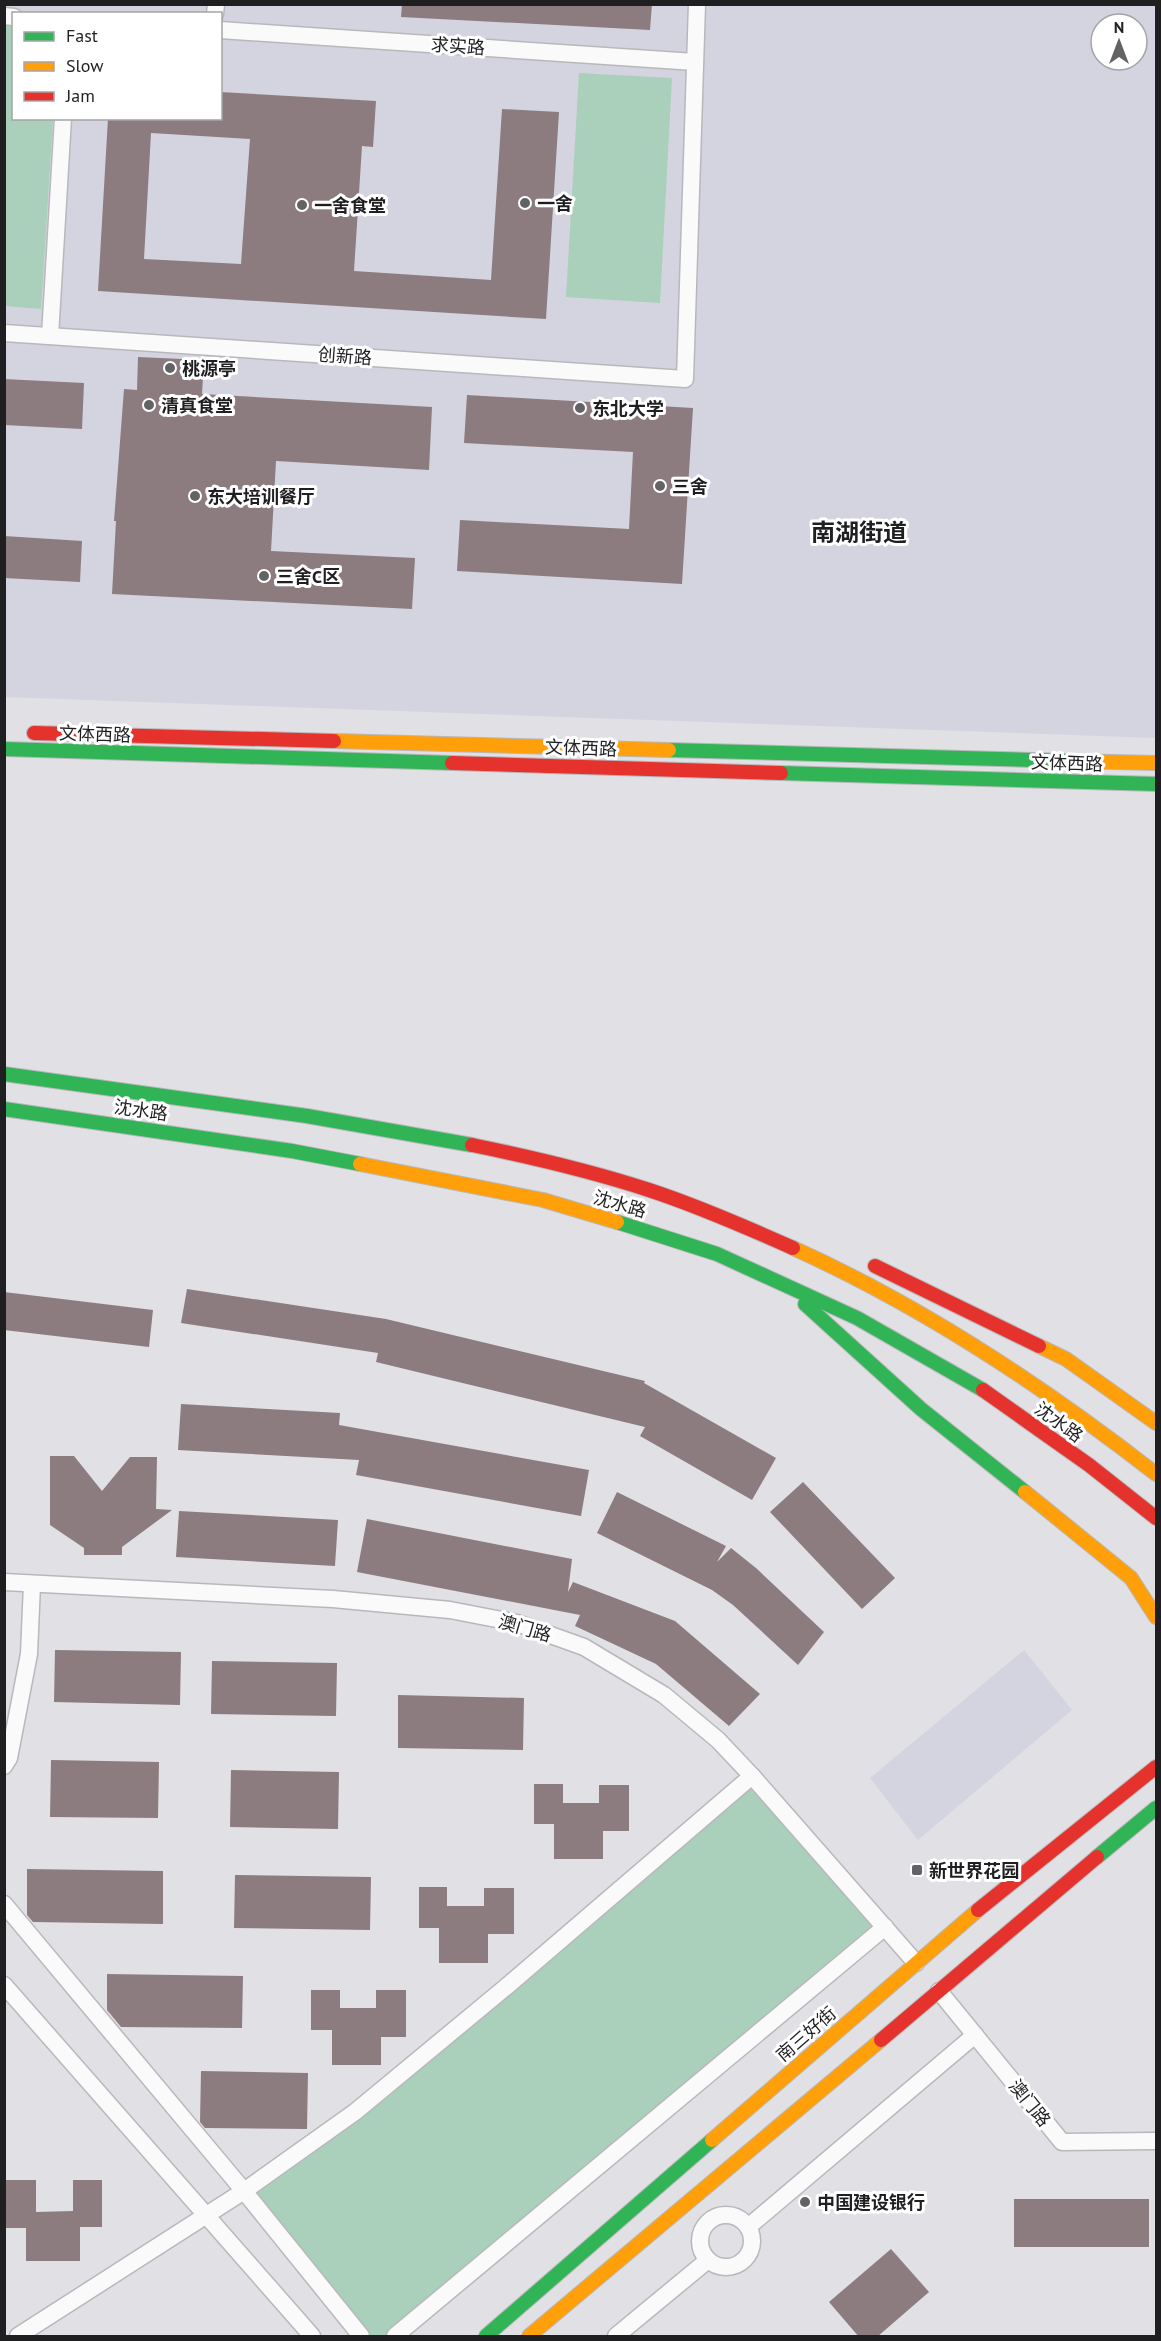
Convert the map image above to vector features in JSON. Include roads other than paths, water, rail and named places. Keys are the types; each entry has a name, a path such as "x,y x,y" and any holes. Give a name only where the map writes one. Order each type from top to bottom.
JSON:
{"main road":[{"name":"文体西路","path":"16,733 1156,763"},
{"name":"文体西路","path":"4,749 1156,784"},
{"name":"沈水路","path":"4,1074 289,1113 447,1139 524,1155 657,1192 832,1267 955,1333 1032,1382 1156,1474"},
{"name":"沈水路","path":"4,1109 292,1151 390,1168 543,1200 657,1233 717,1254 857,1318 981,1388 1089,1465 1156,1518"},
{"path":"722,1218 833,1251"},
{"path":"866,1261 1066,1359 1156,1423"},
{"path":"782,1283 921,1409 1131,1578 1156,1617"},
{"name":"南三好街","path":"486,2337 916,1963 1156,1767"},
{"path":"529,2337 1156,1808"}],"street":[{"path":"694,62 697,4"},
{"name":"求实路","path":"222,30 694,62"},
{"name":"创新路","path":"4,333 685,379 694,62"},
{"path":"50,336 63,120"},
{"name":"澳门路","path":"4,1582 333,1599 450,1610 517,1623 584,1647 664,1695 718,1740 916,1963"},
{"path":"4,1766 11,1747 29,1654 32,1584"},
{"path":"18,2337 244,2191 355,2112 506,1987 752,1776"},
{"path":"4,1904 244,2191 362,2337"},
{"path":"395,2337 885,1927"},
{"path":"4,1985 312,2337"},
{"name":"澳门路","path":"939,1991 1062,2142 1156,2141"},
{"path":"748,2227 975,2035"},
{"path":"726,2215 742,2220 748,2227 752,2245 748,2255 742,2262 725,2267 708,2260 701,2247 700,2238 708,2222 726,2215"},
{"path":"616,2337 708,2260"}],"place":[{"name":"一舍","path":"525,203"},
{"name":"一舍食堂","path":"302,205"},
{"name":"桃源亭","path":"170,368"},
{"name":"清真食堂","path":"149,405"},
{"name":"东北大学","path":"580,408"},
{"name":"三舍","path":"660,486"},
{"name":"东大培训餐厅","path":"195,496"},
{"name":"三舍C区","path":"264,576"},
{"name":"新世界花园","path":"917,1870"},
{"name":"中国建设银行","path":"805,2202"}],"district":[{"name":"南湖街道","path":"859,532"}]}
